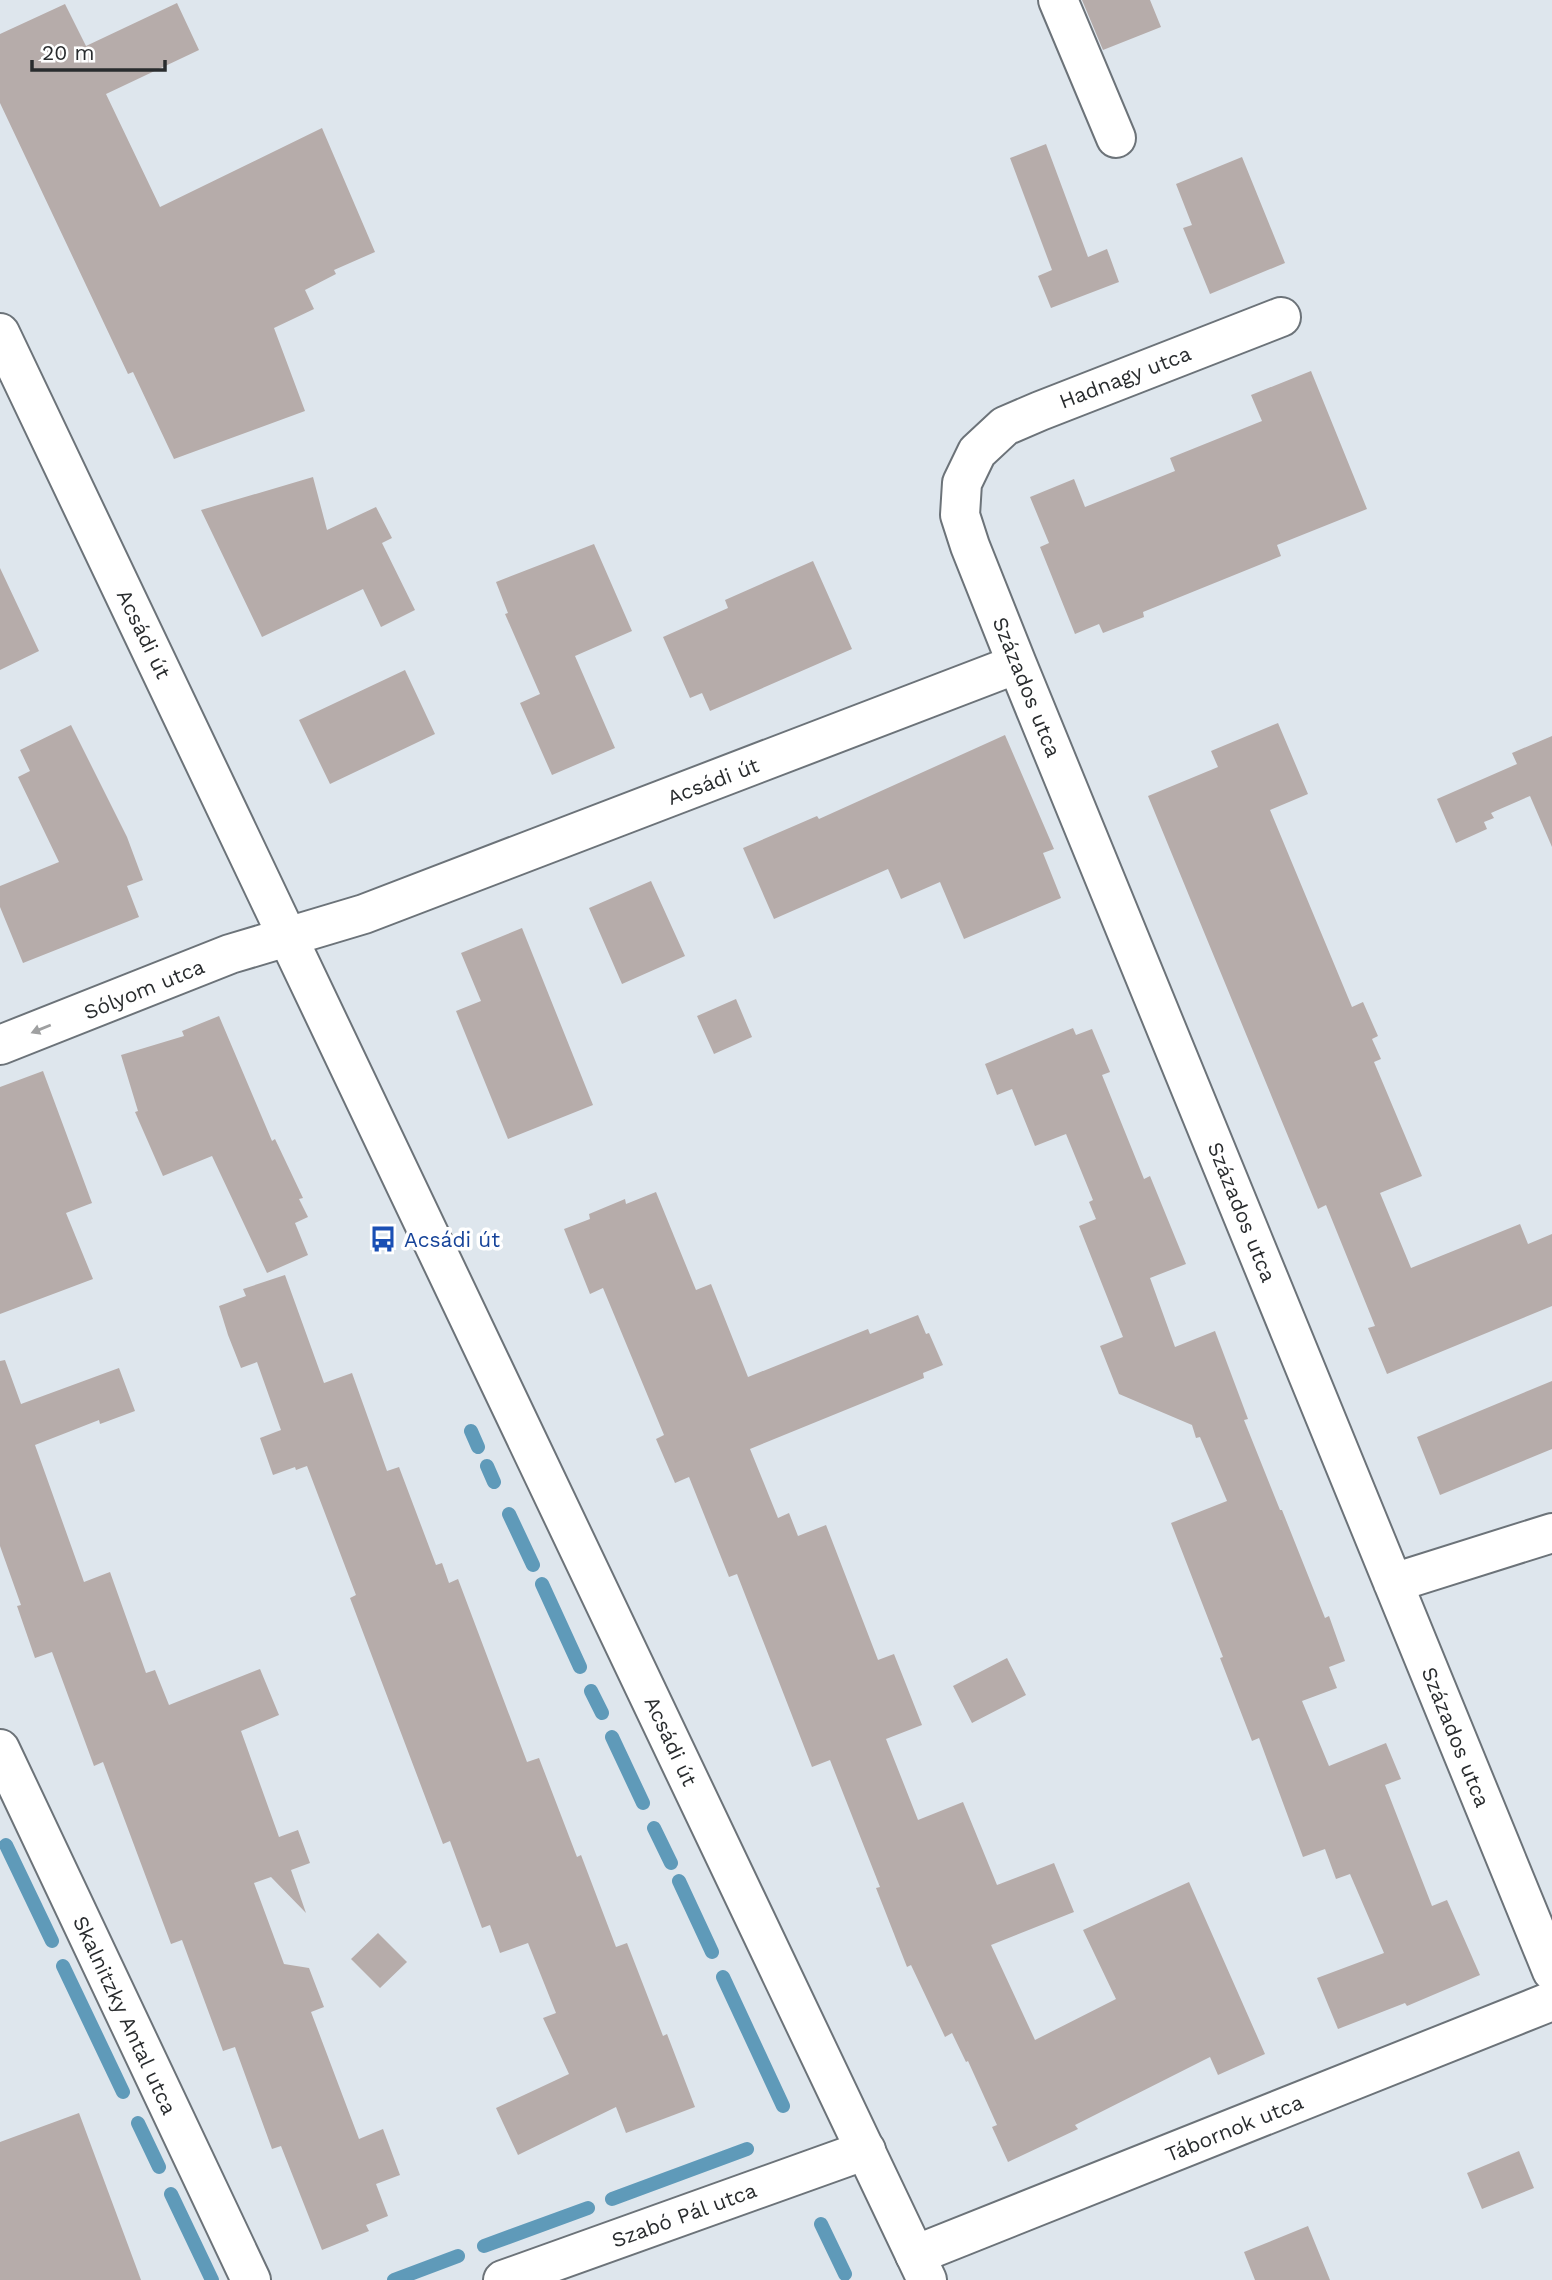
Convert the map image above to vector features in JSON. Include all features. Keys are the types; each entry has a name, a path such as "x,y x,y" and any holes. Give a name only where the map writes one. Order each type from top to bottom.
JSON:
{"street":[{"path":"1058,0 1116,138"},
{"name":"Hadnagy utca","path":"977,452 1005,426 1281,317"},
{"name":"Acsádi út","path":"0,333 921,2268"},
{"name":"Százados utca","path":"977,452 962,483 960,515 1017,664 1552,1971"},
{"name":"Acsádi út","path":"288,936 364,914 1017,664"},
{"name":"Sólyom utca","path":"0,1045 230,954 288,936"},
{"path":"1393,1583 1552,1533"},
{"name":"Skalnitzky Antal utca","path":"0,1749 11,1802 251,2280"},
{"name":"Tábornok utca","path":"921,2268 1552,2001"},
{"name":"Szabó Pál utca","path":"503,2280 866,2150"}],"building":[{"path":"1082,0 1150,0 1161,27 1103,50"},
{"path":"177,3 199,50 106,94 160,207 322,128 375,252 334,270 336,274 305,290 314,309 274,328 305,411 174,459 133,372 128,374 0,103 0,34 65,4 86,46"},
{"path":"1046,144 1088,257 1107,249 1119,282 1051,308 1038,276 1052,270 1010,158"},
{"path":"1242,157 1285,263 1210,294 1183,228 1192,225 1176,184"},
{"path":"1311,371 1367,509 1277,545 1281,556 1143,612 1144,617 1103,633 1099,624 1075,634 1040,547 1049,543 1030,497 1074,479 1085,507 1175,471 1170,458 1262,421 1251,395"},
{"path":"313,477 327,530 376,507 392,538 382,543 415,610 381,627 363,589 262,637 201,510"},
{"path":"594,544 632,631 575,656 615,748 552,775 520,703 540,694 505,614 508,613 496,582"},
{"path":"813,561 852,649 710,711 702,693 690,698 663,637 728,608 725,600"},
{"path":"0,568 39,651 0,670"},
{"path":"405,670 435,734 330,784 299,720"},
{"path":"1278,723 1308,794 1270,810 1352,1007 1363,1002 1378,1036 1372,1039 1381,1059 1374,1062 1422,1176 1380,1193 1411,1268 1520,1224 1528,1244 1552,1234 1552,1306 1387,1374 1368,1328 1375,1326 1326,1205 1318,1209 1148,796 1218,767 1211,751"},
{"path":"71,725 127,837 143,880 127,886 139,917 23,963 0,907 0,886 59,862 18,777 30,771 20,750"},
{"path":"1005,735 1054,849 1043,853 1061,898 964,939 940,882 901,899 888,869 774,919 743,848 817,816 819,819"},
{"path":"1552,736 1552,847 1530,796 1491,813 1494,818 1484,822 1487,829 1456,843 1437,799 1517,764 1512,753"},
{"path":"651,881 685,956 622,984 589,908"},
{"path":"522,928 593,1105 508,1139 456,1011 481,1001 461,953"},
{"path":"736,999 752,1037 714,1054 697,1016"},
{"path":"219,1016 272,1141 275,1139 303,1198 299,1199 308,1217 295,1223 308,1255 267,1273 212,1156 163,1176 135,1112 138,1111 121,1055 184,1036 182,1031"},
{"path":"1073,1028 1076,1035 1092,1029 1110,1072 1102,1075 1144,1179 1150,1176 1186,1264 1150,1278 1175,1347 1215,1331 1248,1419 1244,1420 1325,1618 1329,1616 1345,1661 1329,1667 1337,1688 1302,1701 1329,1766 1386,1743 1401,1779 1385,1785 1432,1906 1447,1900 1480,1975 1407,2006 1405,2003 1338,2029 1317,1978 1384,1953 1350,1874 1336,1879 1325,1849 1303,1857 1259,1738 1252,1741 1171,1523 1227,1501 1200,1437 1196,1438 1192,1425 1119,1394 1100,1346 1123,1337 1079,1226 1096,1219 1089,1202 1093,1200 1066,1134 1035,1146 1012,1089 997,1095 985,1064"},
{"path":"43,1071 92,1203 66,1213 93,1279 0,1314 0,1087"},
{"path":"656,1192 696,1290 711,1284 748,1377 868,1329 870,1334 918,1315 926,1334 929,1333 943,1365 923,1373 924,1378 750,1449 778,1518 789,1513 798,1536 826,1525 878,1660 894,1654 922,1725 886,1739 918,1820 963,1802 997,1885 1054,1863 1074,1912 991,1945 1035,2040 1116,1999 1083,1930 1189,1882 1265,2054 1218,2075 1210,2057 1075,2125 1078,2129 1008,2162 992,2127 997,2125 968,2061 966,2062 952,2033 945,2037 911,1965 907,1967 876,1888 880,1887 830,1760 812,1767 737,1574 729,1577 689,1477 675,1483 656,1439 664,1435 603,1288 590,1294 564,1229 590,1219 589,1214 625,1199 626,1204"},
{"path":"285,1275 324,1383 352,1373 387,1471 399,1467 436,1565 442,1563 449,1583 458,1579 527,1762 539,1758 577,1857 581,1855 616,1947 627,1943 663,2036 667,2034 695,2107 626,2133 616,2107 518,2155 496,2108 569,2074 543,2018 556,2013 528,1943 500,1953 490,1925 482,1928 450,1841 443,1844 350,1598 356,1595 307,1466 296,1470 295,1467 273,1475 260,1438 281,1430 257,1362 241,1368 219,1306 246,1296 243,1289"},
{"path":"5,1360 21,1404 119,1368 135,1411 100,1424 99,1420 35,1445 84,1582 110,1572 146,1673 155,1670 169,1705 260,1669 279,1715 241,1731 279,1837 298,1830 310,1863 291,1870 306,1913 271,1877 254,1883 284,1964 309,1968 324,2007 311,2012 359,2139 383,2129 400,2175 376,2184 388,2216 366,2225 369,2231 322,2250 281,2146 272,2149 235,2047 223,2051 182,1940 171,1944 103,1762 94,1766 52,1652 35,1658 17,1606 21,1605 0,1546 0,1361"},
{"path":"1552,1381 1552,1449 1440,1495 1417,1437"},
{"path":"1007,1658 1026,1695 972,1723 953,1686"},
{"path":"378,1933 407,1962 380,1988 351,1959"},
{"path":"79,2113 141,2280 0,2280 0,2142"},
{"path":"1519,2151 1534,2188 1482,2209 1467,2173"},
{"path":"1308,2226 1330,2280 1255,2280 1244,2252"}],"waterway":[{"path":"471,1431 478,1447"},
{"path":"487,1466 494,1482"},
{"path":"509,1514 533,1565"},
{"path":"542,1584 580,1667"},
{"path":"591,1691 602,1713"},
{"path":"612,1737 643,1803"},
{"path":"654,1828 671,1863"},
{"path":"6,1845 52,1941"},
{"path":"679,1881 712,1952"},
{"path":"63,1966 123,2092"},
{"path":"723,1977 783,2106"},
{"path":"138,2123 159,2167"},
{"path":"612,2199 747,2149"},
{"path":"171,2194 212,2280"},
{"path":"484,2246 588,2208"},
{"path":"821,2224 845,2274"},
{"path":"394,2280 458,2256"}],"place":[{"name":"Acsádi út","path":"383,1239"}]}
